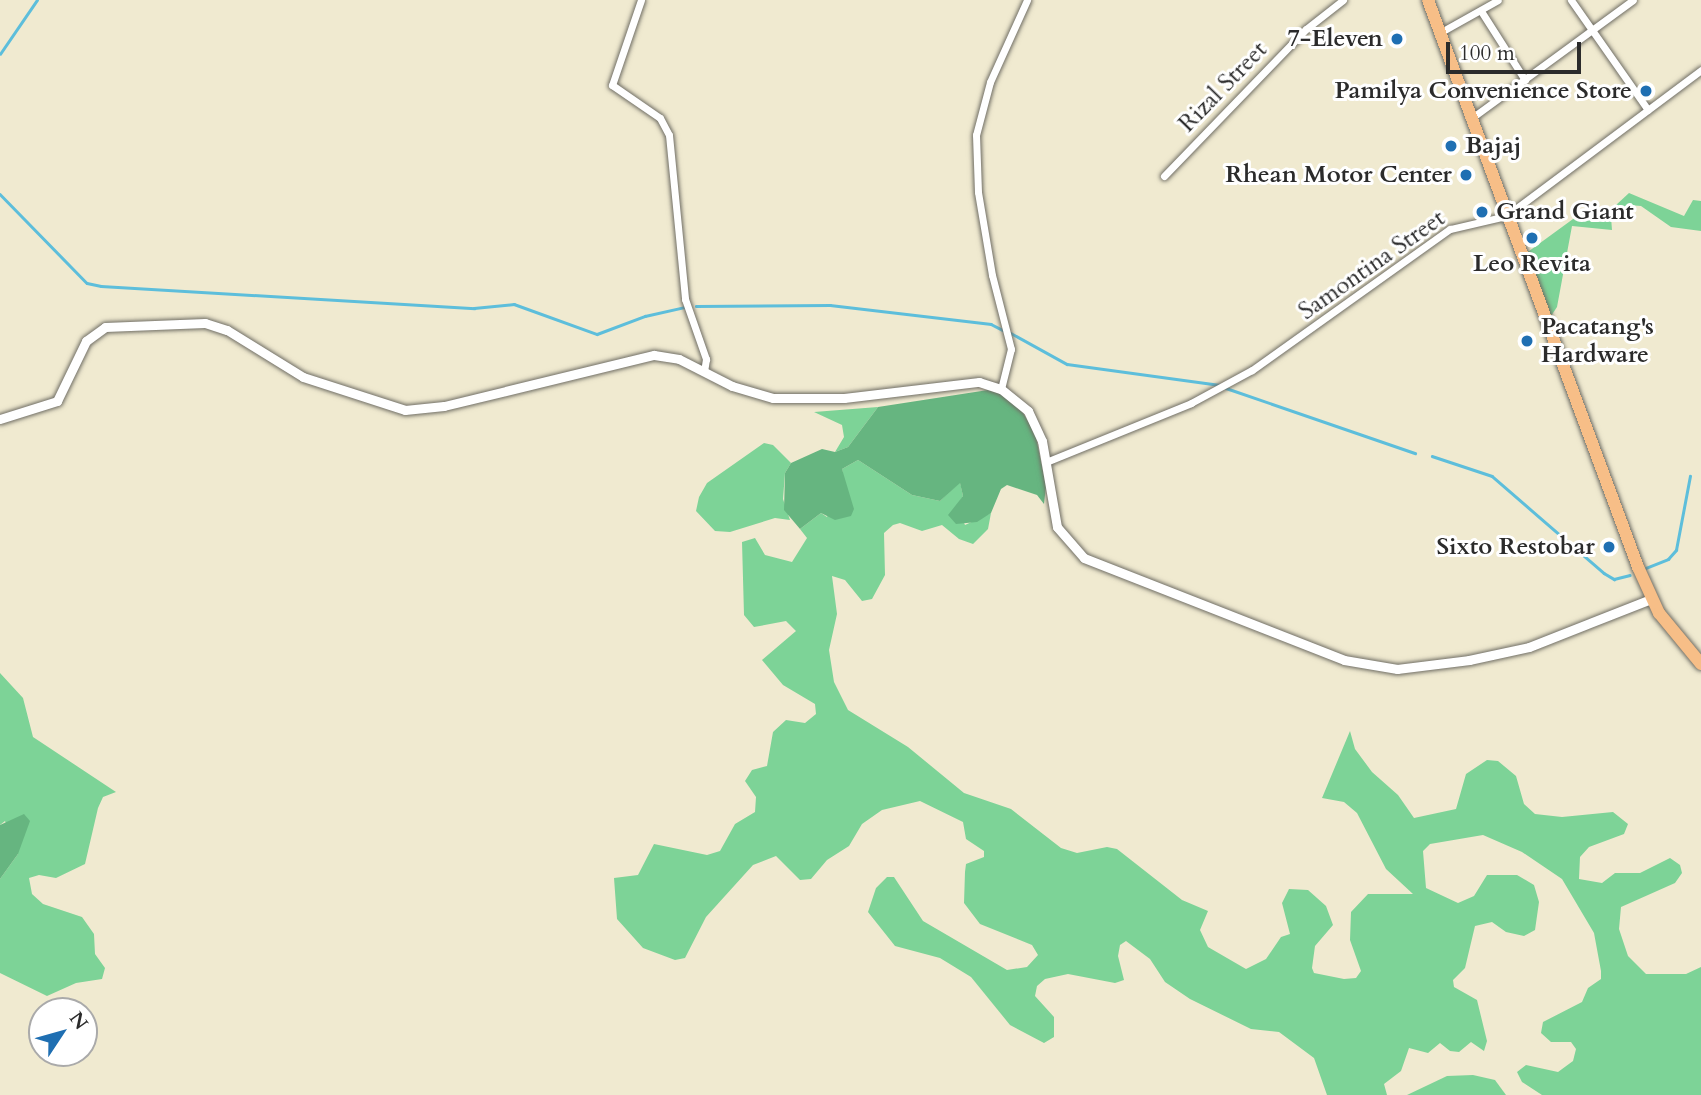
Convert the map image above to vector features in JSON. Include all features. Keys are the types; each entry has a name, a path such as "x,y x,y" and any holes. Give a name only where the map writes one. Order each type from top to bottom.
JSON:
{"highway":[{"path":"1428,0 1473,117 1506,216 1651,599 1701,664"}],"street":[{"path":"641,0 612,85 660,118 669,135 685,299 706,359 704,371"},
{"path":"1001,389 1011,349 979,204 976,135 990,82 1027,0"},
{"name":"Rizal Street","path":"1164,176 1306,29 1343,0"},
{"path":"1441,32 1498,0"},
{"path":"1571,0 1647,110"},
{"path":"1473,117 1633,0"},
{"path":"1482,11 1525,80"},
{"name":"Samontina Street","path":"1046,462 1191,403 1299,339 1450,229 1506,216 1701,70"},
{"path":"0,419 57,401 86,341 105,327 212,323 303,377 405,410 444,406 654,355 679,359 732,386 773,398 844,398 964,383 1001,389 1028,411 1046,462 1057,527 1084,558 1307,647 1372,667 1432,667 1516,650 1651,599"}],"green space":[{"path":"1629,193 1684,216 1693,200 1701,201 1701,231 1671,227 1641,206 1629,205 1611,217 1612,230 1572,226 1557,307 1545,325 1521,257 1584,211 1602,218"},
{"path":"988,390 1002,393 1021,410 1035,432 1046,486 1044,504 1037,495 1007,485 1001,489 991,513 977,522 956,524 948,515 963,496 960,483 940,501 912,495 858,460 842,469 854,509 851,516 835,520 821,513 800,529 784,510 785,473 791,463 822,449 835,452 848,447 878,407"},
{"path":"878,407 848,447 835,452 844,437 842,425 814,412"},
{"path":"764,443 773,445 791,463 785,473 783,499 790,520 775,518 730,532 715,531 696,511 699,497 707,483"},
{"path":"858,460 912,495 940,501 960,482 963,496 957,506 965,525 991,513 988,529 973,544 959,539 942,525 922,531 900,523 893,525 884,533 885,575 872,599 862,601 845,580 832,576 837,614 829,650 834,682 848,710 908,747 964,793 1011,809 1061,848 1077,853 1107,847 1117,849 1182,900 1208,911 1200,930 1208,947 1246,969 1266,959 1281,937 1290,934 1282,903 1289,889 1308,890 1326,906 1333,925 1315,946 1312,968 1314,973 1344,979 1356,978 1361,971 1350,940 1351,912 1368,894 1413,894 1386,869 1357,813 1344,802 1322,798 1350,731 1355,749 1372,772 1398,795 1414,818 1456,809 1466,774 1487,760 1498,761 1516,776 1524,804 1535,814 1562,817 1613,812 1628,824 1624,834 1589,847 1580,857 1579,879 1602,883 1615,873 1640,873 1670,858 1680,865 1682,873 1675,883 1621,907 1619,929 1628,956 1646,974 1686,974 1701,967 1701,1095 1542,1095 1522,1082 1517,1072 1526,1065 1558,1072 1573,1061 1576,1049 1571,1042 1551,1042 1541,1033 1543,1022 1582,1002 1588,988 1601,979 1601,971 1594,933 1562,879 1522,852 1483,835 1430,844 1423,851 1426,888 1458,903 1474,896 1487,875 1517,875 1534,885 1539,902 1535,930 1524,936 1506,932 1492,922 1475,926 1465,968 1453,980 1454,987 1477,1000 1487,1041 1484,1051 1471,1042 1459,1052 1450,1051 1440,1043 1428,1053 1409,1048 1401,1071 1384,1084 1387,1095 1327,1095 1314,1058 1279,1032 1251,1029 1190,999 1165,982 1150,959 1126,941 1120,945 1118,956 1124,980 1115,983 1068,974 1045,979 1037,986 1035,996 1054,1017 1054,1037 1044,1043 1010,1025 971,977 940,958 895,946 868,912 876,888 887,877 894,877 923,921 1007,970 1027,967 1038,955 1032,945 980,924 964,903 965,872 966,864 984,857 984,851 966,839 963,822 920,801 882,810 862,824 849,846 827,860 811,879 800,880 776,856 753,865 706,917 685,958 675,960 643,948 617,919 614,878 638,875 654,844 707,855 720,851 735,824 755,812 756,797 745,781 752,770 767,766 773,732 786,720 805,723 816,714 815,704 783,685 762,660 796,631 786,621 754,627 744,615 742,542 755,538 765,555 792,562 807,538 800,529 821,513 827,517 844,482 842,469"},
{"path":"0,673 23,698 33,737 116,792 103,797 98,808 85,864 56,878 39,875 29,878 32,894 43,904 82,917 94,934 95,954 105,968 102,979 76,983 47,996 0,973 0,879 18,854 5,821 0,825"},
{"path":"24,814 30,821 18,854 0,879 0,825"},
{"path":"1473,1075 1495,1080 1506,1095 1407,1095 1447,1076"}],"waterway":[{"path":"0,54 37,0"},
{"path":"0,194 87,283 101,286 474,308 514,304 597,334 645,316 685,307"},
{"path":"696,306 830,305 991,324 1003,330"},
{"path":"1009,332 1067,364 1220,385"},
{"path":"1226,388 1415,453"},
{"path":"1432,456 1492,476 1604,573 1614,579 1630,575"},
{"path":"1646,568 1668,559 1676,550 1690,476"}],"place":[{"name":"7-Eleven","path":"1397,39"},
{"name":"Pamilya Convenience Store","path":"1646,91"},
{"name":"Bajaj","path":"1451,146"},
{"name":"Rhean Motor Center","path":"1466,175"},
{"name":"Grand Giant","path":"1482,212"},
{"name":"Leo Revita","path":"1532,238"},
{"name":"Pacatang's Hardware","path":"1527,341"},
{"name":"Sixto Restobar","path":"1609,547"}]}
